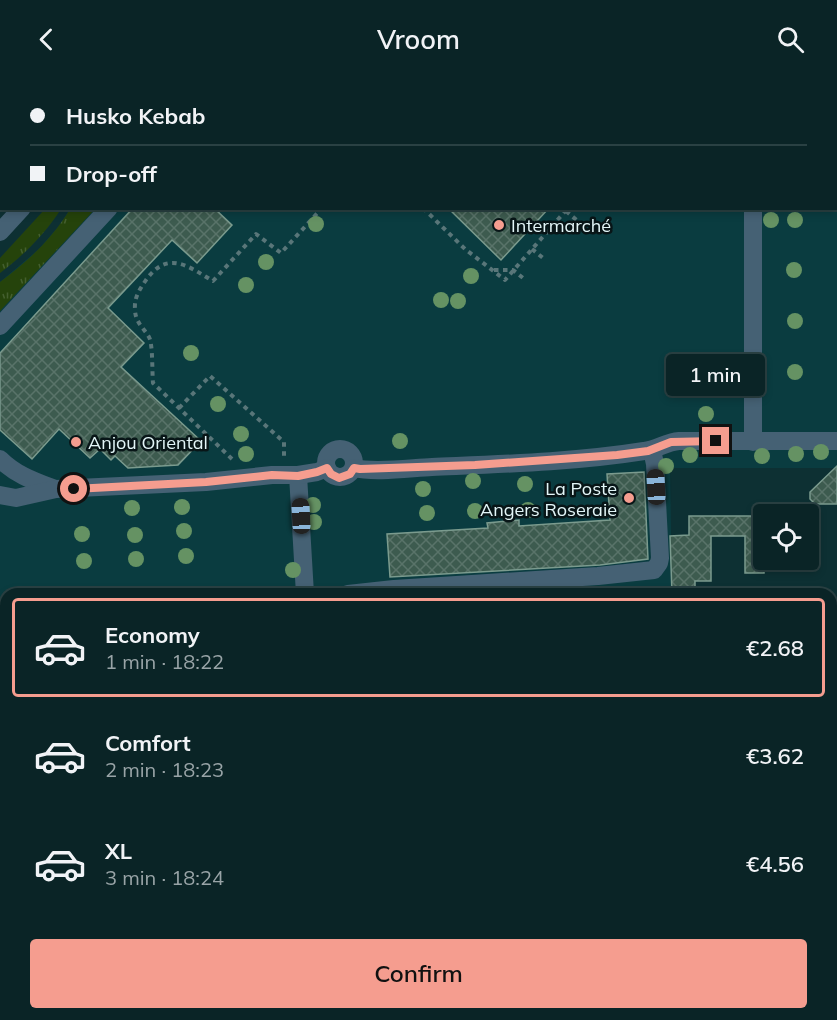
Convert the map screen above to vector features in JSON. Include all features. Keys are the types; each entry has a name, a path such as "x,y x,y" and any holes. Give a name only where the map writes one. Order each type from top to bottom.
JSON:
{"street":[{"path":"0,232 20,210"},
{"path":"0,326 107,210"},
{"path":"753,210 753,442"},
{"path":"0,495 16,498 56,489 206,482 272,475 298,476 327,468 331,474 339,478 350,474 354,468 475,465 617,455 652,450 679,441 837,441"},
{"path":"410,588 598,576 654,570 660,558 655,464 652,450"},
{"path":"0,459 21,476 56,489"},
{"path":"298,476 306,588"}],"path":[{"path":"236,464 153,383 150,338 136,317 136,298 151,273 172,262 188,266 213,281 256,234 281,254 320,210"},
{"path":"425,210 465,249 505,280 567,210 580,223"},
{"path":"532,249 543,258"},
{"path":"493,270 513,270 523,278"},
{"path":"179,408 210,376 284,442 284,457"}],"shaded area":[{"path":"69,210 837,210 837,468 670,468 672,588 0,588 0,282 39,249"}],"green space":[{"path":"44,210 60,210 34,244 0,273 0,258"},
{"path":"69,210 94,210 0,311 0,282 39,249"}],"building":[{"path":"131,210 216,210 232,225 197,263 172,240 108,308 144,343 121,367 201,441 178,465 128,468 115,456 111,460 100,449 90,458 59,429 32,459 0,430 0,353"},
{"name":"Intermarché","path":"450,210 547,210 501,260"},
{"path":"837,466 837,504 815,504 810,499 810,492"},
{"path":"644,472 648,559 600,565 390,577 387,534 488,528 487,523 519,520 519,526 610,520 607,474"},
{"path":"689,516 753,516 753,570 764,570 764,573 745,573 745,536 711,536 711,581 695,581 695,588 672,588 670,536 689,535"}],"place":[{"name":"Intermarché","path":"499,225"},
{"name":"Anjou Oriental","path":"76,442"},
{"name":"La Poste Angers Roseraie","path":"629,498"}],"route":[{"path":"74,489 206,482 272,475 298,476 327,468 331,474 339,478 350,474 354,468 475,465 617,455 648,451 671,442 716,441"}]}
